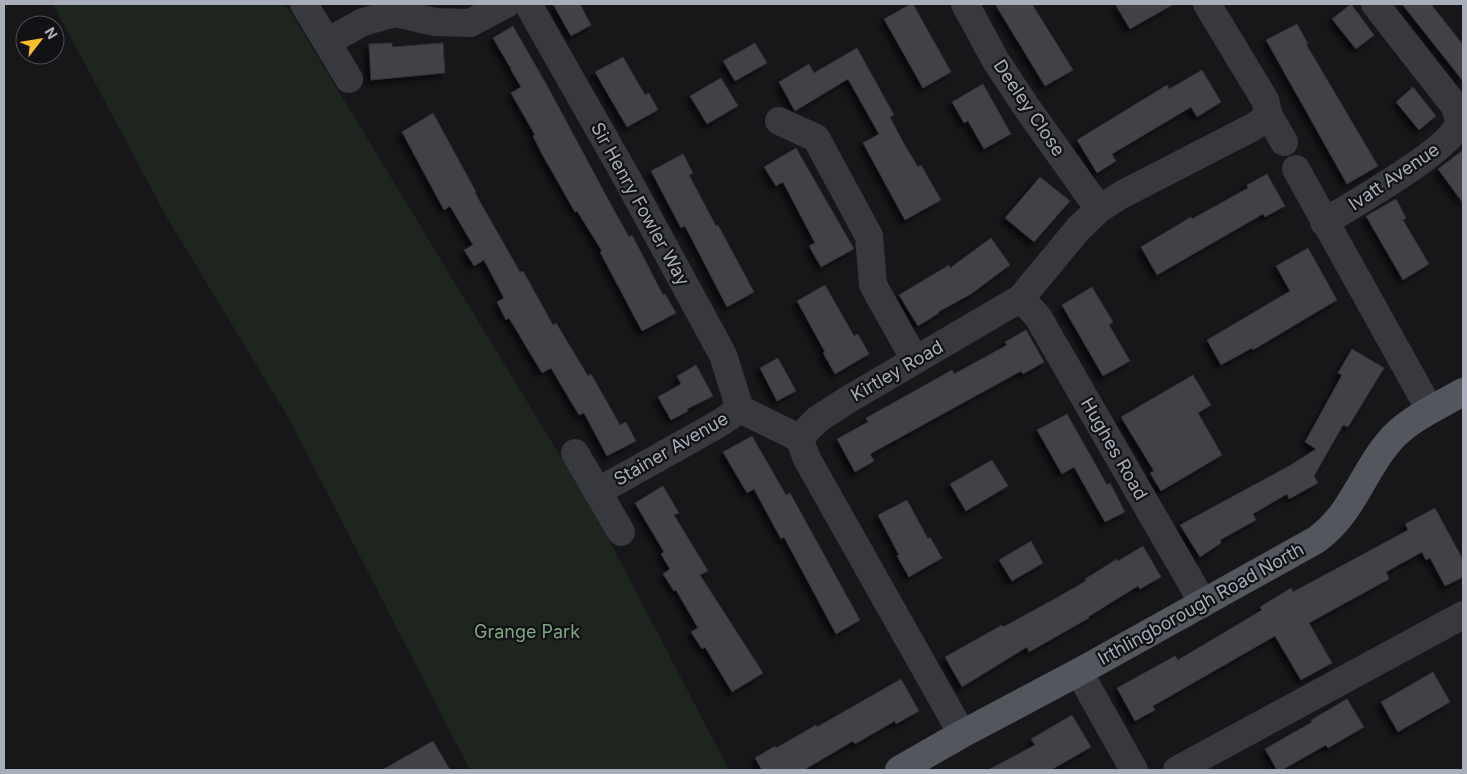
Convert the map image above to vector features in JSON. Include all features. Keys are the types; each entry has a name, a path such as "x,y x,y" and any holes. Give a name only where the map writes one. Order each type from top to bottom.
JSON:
{"main road":[{"name":"Irthlingborough Road North","path":"899,770 1203,603 1328,531 1347,508 1386,444 1402,428 1463,392"}],"street":[{"path":"304,4 349,79"},
{"path":"327,42 363,22 395,13 435,22 470,24 506,4"},
{"name":"Sir Henry Fowler Way","path":"528,4 624,173 723,355 740,409"},
{"name":"Deeley Close","path":"965,4 996,61 1099,209"},
{"path":"1206,4 1265,100 1269,116 1284,142"},
{"name":"Ivatt Avenue","path":"1324,222 1398,176 1446,142 1455,131 1459,121 1454,105 1375,4"},
{"name":"Kirtley Road","path":"800,438 818,419 849,399 1021,298 1079,228 1099,209 1121,195 1253,127 1269,116"},
{"path":"779,121 816,138 869,236 873,285 915,360"},
{"path":"1296,169 1430,410"},
{"name":"Hughes Road","path":"1021,298 1038,317 1203,603"},
{"name":"Stainer Avenue","path":"597,492 720,423 740,409 800,438"},
{"path":"800,438 807,459 962,734"},
{"name":"Stainer Avenue","path":"576,454 621,532"},
{"path":"1177,770 1463,615"},
{"path":"1079,672 1134,770"}],"green space":[{"name":"Grange Park","path":"53,4 283,4 290,11 597,517 728,770 470,770 288,417 167,218 65,27 65,15 59,15"}],"building":[{"path":"553,4 580,4 591,25 571,36"},
{"path":"913,4 951,72 923,88 884,19"},
{"path":"995,4 1032,4 1073,70 1045,86"},
{"path":"1115,4 1174,4 1130,29"},
{"path":"1351,4 1374,35 1356,49 1332,19"},
{"path":"1402,4 1431,4 1463,45 1463,81"},
{"path":"1297,24 1308,44 1306,44 1378,166 1347,184 1266,40"},
{"path":"513,26 629,237 632,235 663,295 665,294 676,313 642,331 600,252 602,251 577,211 575,212 542,154 533,136 535,135 511,93 521,87 510,68 512,67 510,67 493,38"},
{"path":"392,43 392,47 443,43 445,73 371,80 369,44"},
{"path":"755,43 767,63 735,81 723,61"},
{"path":"857,48 894,115 890,117 903,142 918,167 921,165 941,200 905,220 863,143 879,134 848,79 795,111 779,82 809,64 814,73"},
{"path":"623,57 645,95 649,93 658,110 627,127 595,72"},
{"path":"1202,70 1221,102 1197,117 1191,107 1112,154 1116,161 1097,173 1077,140 1167,85 1169,89"},
{"path":"721,78 738,106 707,124 690,96"},
{"path":"983,84 1011,134 984,149 968,121 964,123 952,102"},
{"path":"1413,87 1436,116 1419,130 1396,102"},
{"path":"433,113 475,193 520,272 523,271 553,325 556,323 588,376 591,374 620,425 626,422 636,441 607,456 584,413 579,415 551,368 542,373 509,318 506,320 497,302 504,298 484,260 474,266 464,250 473,245 450,206 444,210 402,132"},
{"path":"796,148 854,249 821,267 809,246 815,243 783,182 776,186 764,167"},
{"path":"1463,150 1463,203 1438,169"},
{"path":"683,154 693,173 689,175 754,292 727,307 685,226 681,228 651,171"},
{"path":"1267,174 1285,206 1265,217 1263,214 1157,275 1141,247 1191,217 1192,219 1248,188 1247,185"},
{"path":"1040,177 1070,201 1034,242 1005,218"},
{"path":"1396,199 1406,218 1403,220 1429,264 1403,280 1366,216"},
{"path":"991,238 1010,265 971,294 938,312 918,326 899,295 949,265 950,268"},
{"path":"1308,248 1337,300 1253,350 1252,348 1221,365 1207,340 1290,291 1276,266"},
{"path":"825,285 854,336 858,334 869,354 835,374 797,301"},
{"path":"1092,287 1113,322 1109,325 1130,361 1103,376 1062,305"},
{"path":"1026,330 1044,362 1023,374 1021,371 870,454 874,461 855,472 837,439 868,422 866,418 952,370 954,374 1007,345 1005,342"},
{"path":"1352,349 1384,368 1348,427 1343,425 1314,476 1318,483 1289,499 1287,494 1253,514 1256,520 1220,540 1221,543 1200,557 1180,525 1289,466 1316,449 1305,442 1342,375 1338,373"},
{"path":"778,358 796,391 777,401 760,368"},
{"path":"696,365 713,396 687,409 688,411 671,420 658,397 681,384 677,376"},
{"path":"1193,375 1211,405 1198,413 1222,455 1161,491 1150,473 1154,471 1121,417"},
{"path":"1067,414 1107,485 1110,483 1125,512 1105,522 1074,467 1062,474 1037,430"},
{"path":"752,436 786,495 790,493 860,620 836,634 784,537 781,539 754,489 747,493 723,452"},
{"path":"992,460 1008,486 966,511 950,484"},
{"path":"663,486 679,513 674,515 708,571 700,575 763,673 732,692 705,647 702,649 691,632 698,628 676,590 674,591 663,574 670,569 661,554 664,552 635,503"},
{"path":"907,500 928,539 930,537 942,558 909,577 878,515"},
{"path":"1435,508 1463,560 1463,577 1445,586 1430,558 1426,560 1422,552 1386,572 1389,579 1309,623 1332,663 1301,680 1275,636 1153,706 1155,710 1135,721 1117,688 1175,656 1178,660 1262,610 1260,607 1291,588 1293,592 1408,530 1405,524"},
{"path":"1031,541 1043,563 1012,581 999,560"},
{"path":"1143,546 1161,577 1140,589 1138,586 1089,618 1029,652 1027,647 962,687 945,657 1002,625 1003,627 1058,597 1086,581 1085,579 1117,559 1118,561"},
{"path":"1433,672 1450,702 1398,732 1381,702"},
{"path":"901,679 919,711 896,724 895,721 855,744 853,741 804,770 762,770 755,758 816,725 817,727"},
{"path":"1347,699 1364,727 1328,748 1326,745 1282,770 1277,770 1265,749"},
{"path":"1072,715 1091,747 1051,770 988,770 1035,745 1031,739"},
{"path":"433,741 450,770 382,770"}]}
